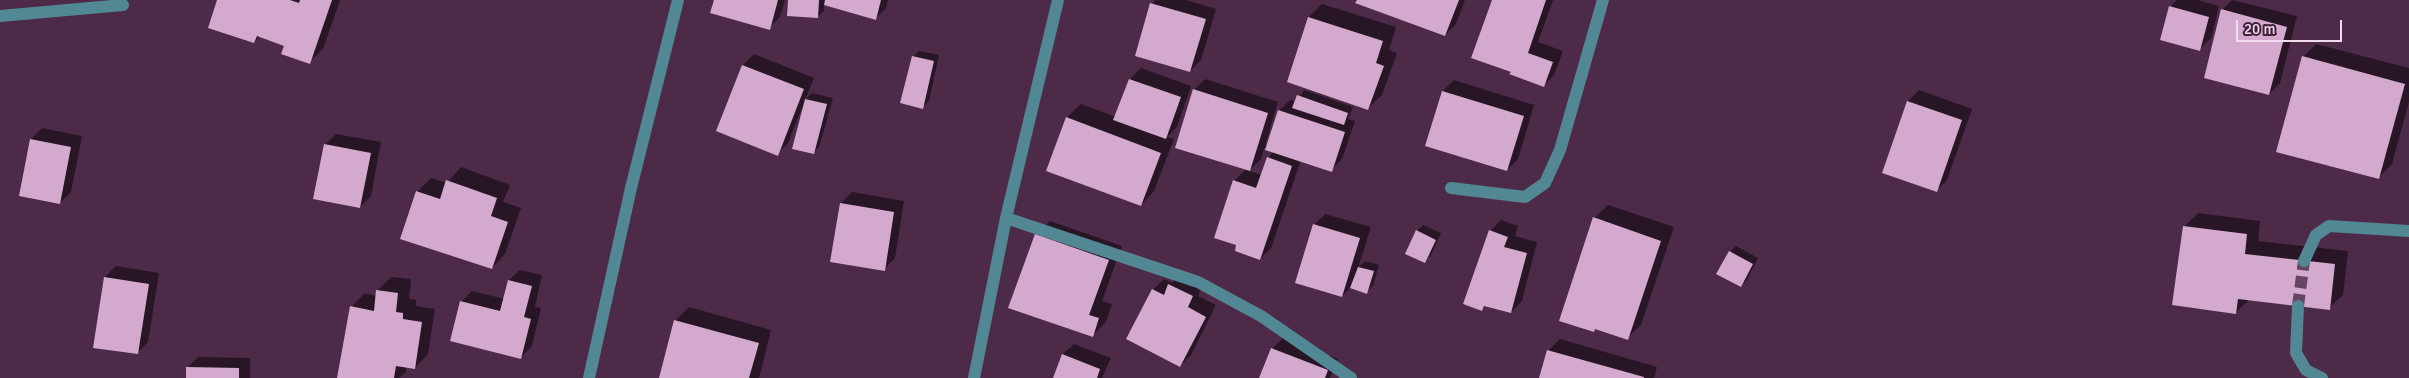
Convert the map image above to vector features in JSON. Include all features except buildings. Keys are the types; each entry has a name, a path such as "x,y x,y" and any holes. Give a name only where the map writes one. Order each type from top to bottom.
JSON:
{"street":[{"path":"589,378 631,188 678,0"},
{"path":"974,378 1006,218 1058,0"},
{"path":"1451,188 1526,197 1546,182 1560,150 1603,0"},
{"path":"0,16 123,5"},
{"path":"1006,218 1198,282 1261,316 1351,378"},
{"path":"2304,261 2316,235 2329,226 2409,231"},
{"path":"2298,306 2296,353 2306,370 2322,378"}],"tunnel":[{"path":"2298,306 2304,261"}]}
